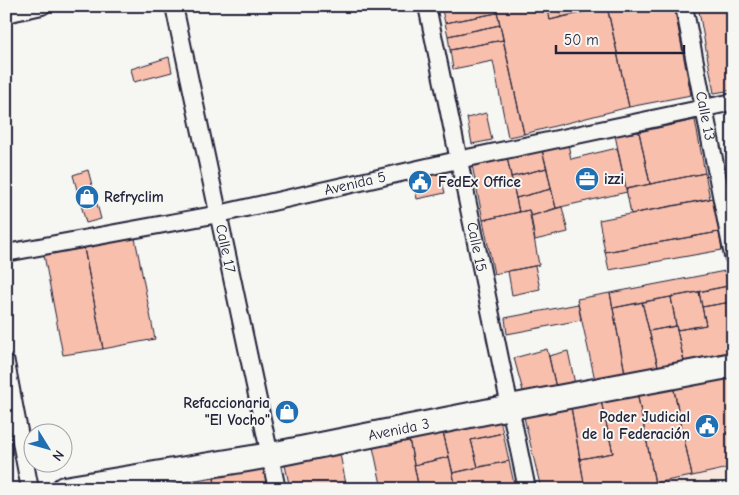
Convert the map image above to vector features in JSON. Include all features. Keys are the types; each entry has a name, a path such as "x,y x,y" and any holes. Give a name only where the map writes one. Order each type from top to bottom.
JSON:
{"main road":[{"name":"Avenida 3","path":"64,489 271,455 733,365"}],"street":[{"path":"6,14 42,6"},
{"name":"Calle 17","path":"174,6 277,489"},
{"name":"Calle 15","path":"427,6 527,489"},
{"name":"Calle 13","path":"684,6 733,256"},
{"name":"Avenida 5","path":"6,252 219,214 704,106 733,102"},
{"path":"6,363 30,489"}],"shaded area":[{"path":"733,467 733,489 656,489 655,483"}],"building":[{"path":"441,6 496,6 497,13 445,23"},
{"path":"496,6 547,6 550,20 607,7 629,107 524,134"},
{"path":"547,6 558,6 561,17 550,20"},
{"path":"558,6 607,6 607,7 561,17"},
{"path":"607,6 674,6 691,95 629,107"},
{"path":"698,6 733,6 733,90 714,93"},
{"path":"497,13 500,25 448,36 445,23"},
{"path":"500,25 503,40 450,50 448,36"},
{"path":"503,40 524,134 508,137 493,61 453,69 450,50"},
{"path":"169,57 172,72 134,82 131,69"},
{"path":"486,113 492,140 472,144 467,118"},
{"path":"695,120 705,173 650,184 639,132"},
{"path":"639,132 650,184 626,189 615,135"},
{"name":"izzi","path":"568,144 571,159 617,148 627,192 556,208 542,150"},
{"path":"542,150 547,168 511,177 507,157"},
{"path":"507,157 519,212 483,220 472,165"},
{"path":"547,168 551,189 516,198 511,177"},
{"name":"Refryclim","path":"88,170 101,219 86,223 73,175"},
{"path":"440,173 445,193 417,199 413,179"},
{"path":"705,173 710,199 631,214 626,189"},
{"path":"551,189 556,208 531,216 529,210 519,212 516,198"},
{"path":"713,198 719,232 605,252 599,220"},
{"path":"562,207 568,232 535,240 531,216"},
{"path":"529,210 539,265 494,274 483,220"},
{"path":"719,232 722,250 609,270 605,252"},
{"path":"135,238 155,339 103,349 84,248"},
{"path":"84,248 103,349 63,355 44,255"},
{"path":"535,266 540,289 512,295 508,271"},
{"path":"725,271 728,286 613,308 610,293"},
{"path":"728,286 731,302 702,307 699,292"},
{"path":"699,292 706,325 677,330 671,297"},
{"path":"610,293 625,373 595,380 577,299"},
{"path":"671,297 676,326 649,331 642,302"},
{"path":"642,302 658,366 625,373 613,308"},
{"path":"731,302 733,310 733,351 684,361 677,330 706,325 702,307"},
{"path":"578,304 581,320 507,334 505,318"},
{"path":"676,326 684,361 658,366 649,331"},
{"path":"547,349 556,388 524,395 514,358"},
{"path":"568,351 575,384 556,388 549,356"},
{"name":"Poder Judicial de la Federación","path":"733,374 733,467 692,476 673,385"},
{"path":"673,385 692,476 655,483 637,392"},
{"path":"637,392 656,489 585,489 580,459 613,453 601,401"},
{"path":"601,401 613,453 580,459 571,407"},
{"path":"571,407 585,489 541,489 524,417"},
{"path":"500,420 503,433 471,440 478,467 453,473 443,432"},
{"path":"443,432 449,457 414,465 409,439"},
{"path":"503,433 509,461 478,467 471,440"},
{"path":"409,439 419,489 382,489 373,447"},
{"path":"340,454 346,484 323,489 290,489 285,465"},
{"path":"449,457 456,489 419,489 414,465"},
{"path":"509,461 515,488 456,489 453,473"},
{"path":"264,465 269,489 216,489 213,473"},
{"path":"213,473 216,489 196,489 194,476"},
{"path":"194,476 196,489 173,489 171,480"},
{"path":"171,480 173,489 154,489 153,483"},
{"path":"346,484 347,489 323,489"}],"place":[{"name":"izzi","path":"587,179"},
{"name":"FedEx Office","path":"420,182"},
{"name":"Refryclim","path":"87,197"},
{"name":"Refaccionaria \"El Vocho\"","path":"287,412"},
{"name":"Poder Judicial de la Federación","path":"707,426"}]}
